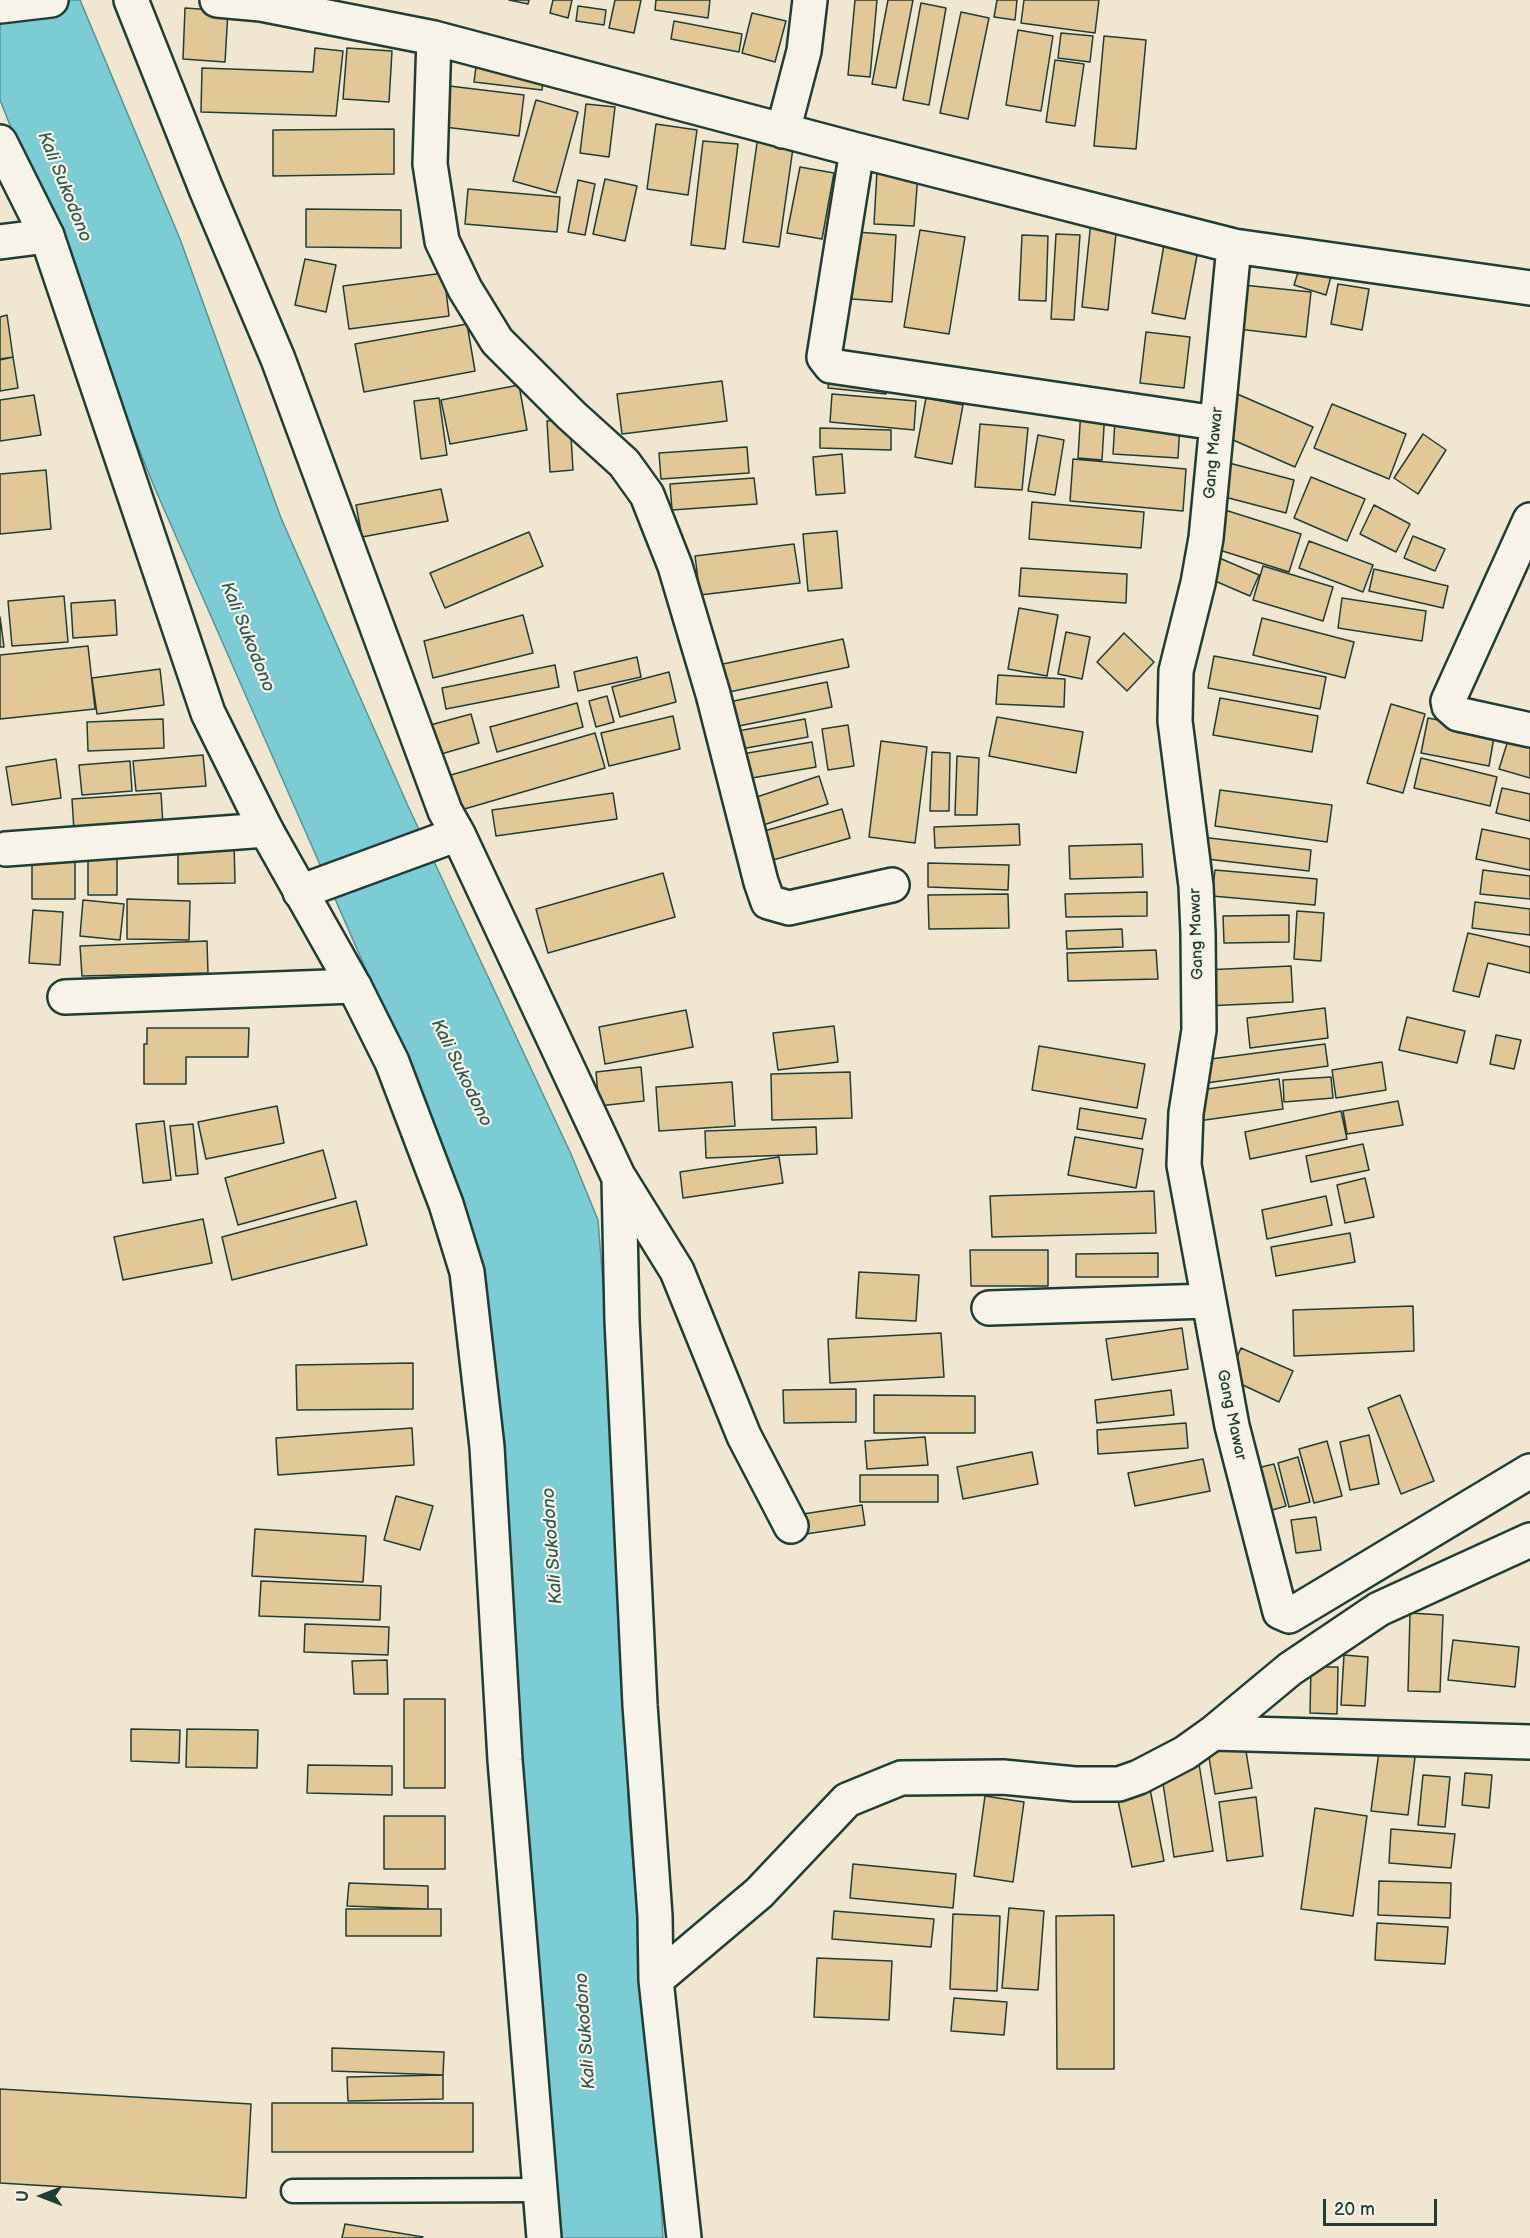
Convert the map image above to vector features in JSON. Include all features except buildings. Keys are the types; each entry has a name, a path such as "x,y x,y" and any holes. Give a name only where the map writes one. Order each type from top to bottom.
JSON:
{"street":[{"path":"0,6 51,0"},
{"path":"131,0 206,189 278,359 445,812 450,837 619,1178 677,1271 744,1436 791,1526"},
{"path":"217,0 261,4 434,38 857,150 1234,246 1530,288"},
{"path":"783,130 804,51 810,0"},
{"path":"434,38 430,164 442,241 465,288 497,341 624,464 648,495 675,566 707,673 760,882 768,902 789,908 892,885"},
{"path":"0,142 47,236 208,713 266,830 310,889 392,1062 447,1204 467,1272 487,1447 505,1760 544,2238"},
{"path":"857,150 824,357 826,363 831,366 1216,423"},
{"path":"0,242 47,236"},
{"name":"Gang Mawar","path":"1234,246 1206,538 1198,583 1176,671 1175,721 1197,886 1198,933 1199,1030 1186,1113 1184,1165 1232,1426 1280,1612 1289,1616 1530,1471"},
{"path":"1530,520 1448,701 1449,706 1458,714 1530,729"},
{"path":"6,849 266,830"},
{"path":"310,889 450,837"},
{"path":"65,997 354,986"},
{"path":"619,1178 622,1320 640,1705 655,1916 656,1967 684,2238"},
{"path":"988,1308 1208,1301"},
{"path":"656,1967 759,1893 847,1800 901,1778 1003,1777 1075,1784 1119,1784 1139,1777 1185,1753 1214,1733 1290,1669 1379,1609 1530,1540"},
{"path":"1214,1733 1530,1742"}],"lane":[{"path":"293,2191 541,2190"}],"water":[{"name":"Kali Sukodono","path":"0,0 80,0 180,239 281,518 408,806 571,1154 598,1220 614,1426 629,1817 659,2166 663,2238 553,2238 473,1251 389,1022 153,484 0,100"}]}
